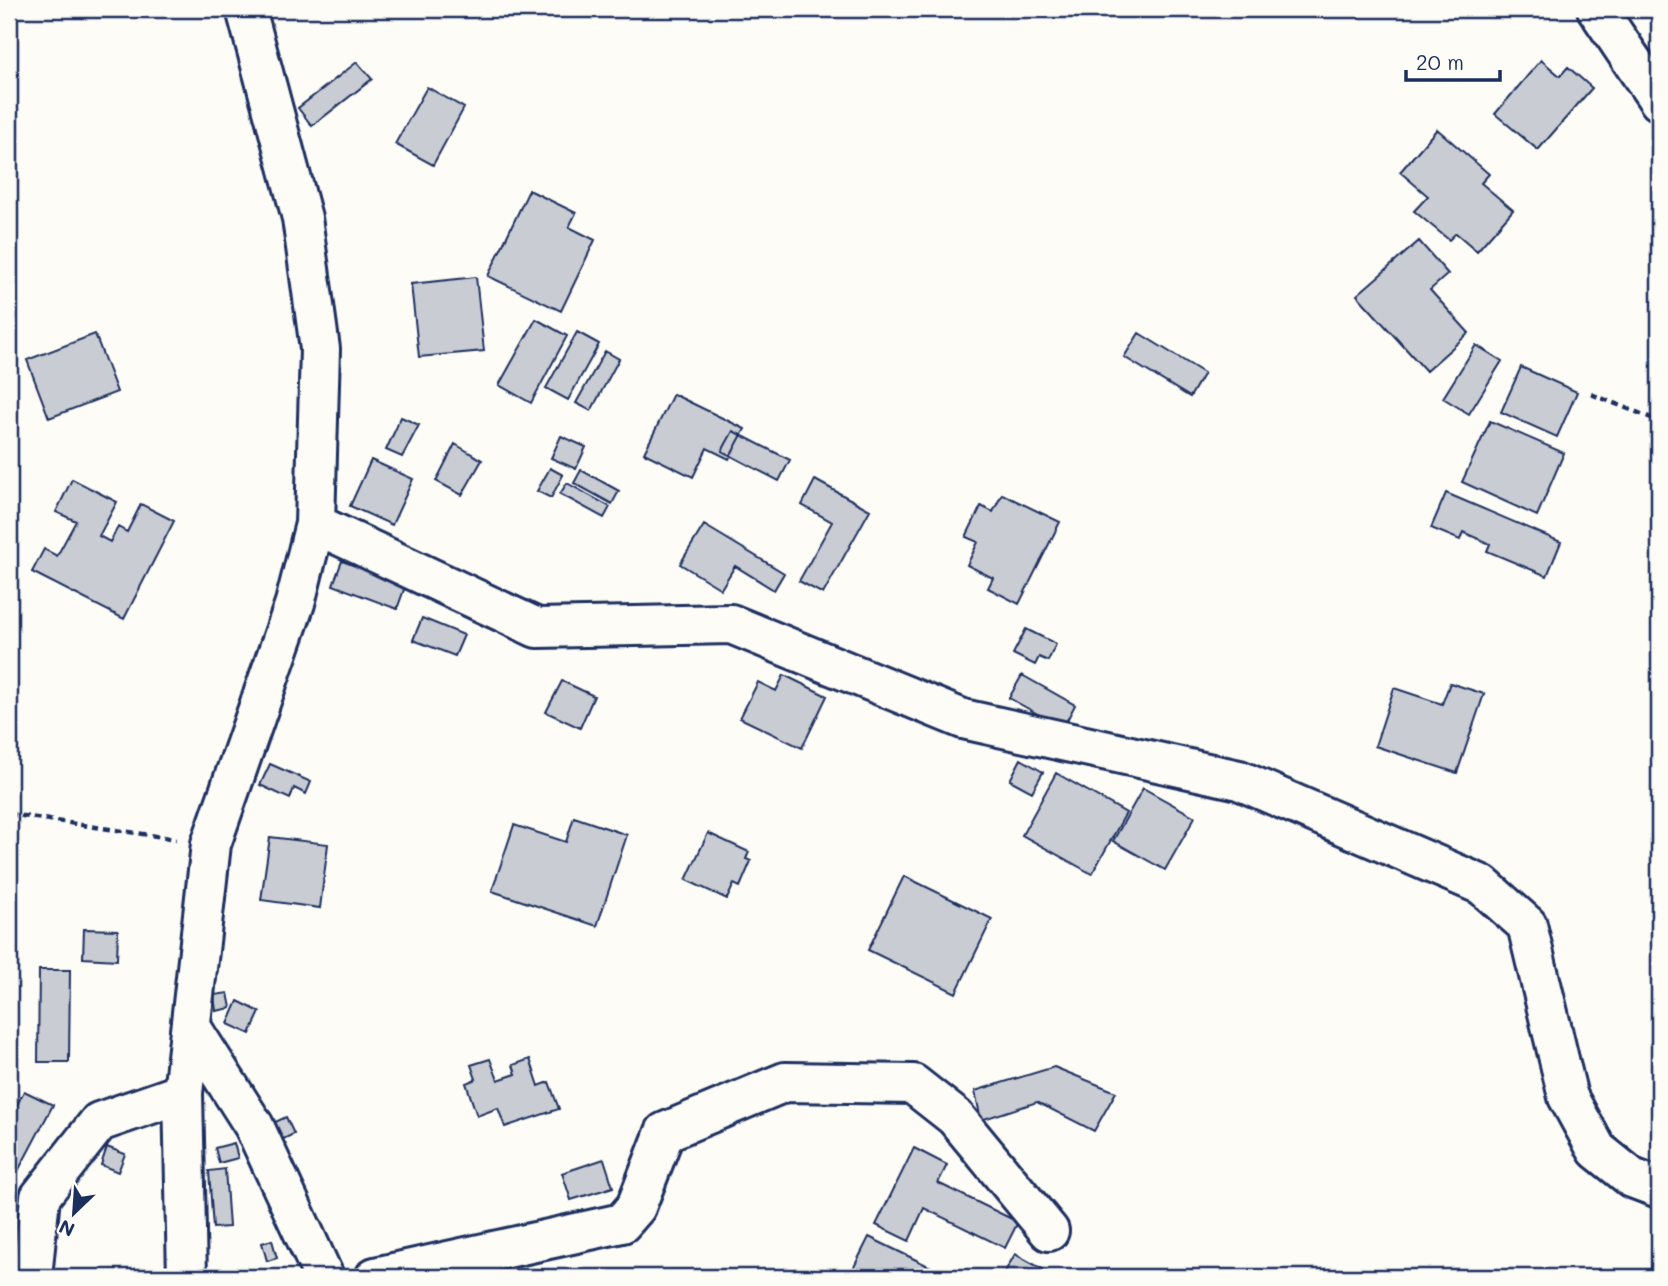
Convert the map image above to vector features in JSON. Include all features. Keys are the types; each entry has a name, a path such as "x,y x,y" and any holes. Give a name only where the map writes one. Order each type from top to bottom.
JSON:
{"street":[{"path":"187,1277 183,1093 211,845 295,603 315,524 320,349 302,218 246,9"},
{"path":"1597,9 1659,101"},
{"path":"315,524 537,628 731,624 963,719 1239,780 1482,885 1527,925 1568,1097 1597,1150 1632,1178 1659,1188"},
{"path":"191,1027 254,1126 324,1277"},
{"path":"375,1277 622,1223 636,1207 665,1132 785,1082 913,1084 955,1118 1049,1231"},
{"path":"32,1277 40,1197 99,1122 183,1093"}],"path":[{"path":"1591,394 1659,421"},
{"path":"9,814 211,845"}],"building":[{"path":"1541,60 1560,76 1568,67 1592,88 1538,150 1495,114"},
{"path":"357,62 372,79 312,126 298,108"},
{"path":"427,87 464,108 433,165 395,144"},
{"path":"1437,129 1489,174 1481,183 1513,210 1477,251 1456,233 1449,240 1414,211 1428,196 1400,172"},
{"path":"529,190 576,213 569,227 595,240 561,311 488,276"},
{"path":"1419,241 1448,274 1430,290 1469,333 1426,371 1357,295"},
{"path":"476,277 484,351 419,357 411,284"},
{"path":"536,319 567,336 531,403 499,385"},
{"path":"577,332 599,344 568,400 546,388"},
{"path":"1139,333 1204,373 1190,397 1124,357"},
{"path":"95,334 117,392 49,418 27,360"},
{"path":"1476,345 1502,361 1469,414 1443,398"},
{"path":"605,351 619,359 591,411 576,403"},
{"path":"1521,367 1577,392 1557,437 1501,412"},
{"path":"673,394 745,429 729,459 707,448 693,477 644,453"},
{"path":"401,417 419,425 402,457 386,450"},
{"path":"1490,421 1564,453 1537,516 1462,482"},
{"path":"733,431 790,460 779,481 722,451"},
{"path":"561,436 586,447 576,469 551,458"},
{"path":"455,444 482,460 462,495 436,481"},
{"path":"371,460 413,479 392,525 350,506"},
{"path":"550,468 563,475 551,498 537,491"},
{"path":"581,470 619,491 612,504 574,483"},
{"path":"72,479 117,502 99,536 110,542 118,527 127,532 141,504 174,521 124,619 32,572 44,549 57,556 76,521 56,512"},
{"path":"815,480 870,510 823,594 799,581 832,522 802,505"},
{"path":"567,483 610,507 604,518 560,494"},
{"path":"1446,493 1561,542 1547,576 1487,551 1490,544 1463,532 1460,540 1431,528"},
{"path":"1002,494 1060,522 1019,604 988,588 993,578 967,565 978,542 966,537 981,506 993,512"},
{"path":"704,525 784,573 774,590 735,566 721,589 680,564"},
{"path":"342,561 406,584 397,609 333,585"},
{"path":"422,618 464,635 455,656 413,640"},
{"path":"1026,629 1056,644 1048,661 1039,657 1035,665 1013,654"},
{"path":"784,675 827,696 802,748 740,718 758,682 776,691"},
{"path":"1022,675 1075,705 1063,728 1009,698"},
{"path":"562,681 594,696 580,728 546,712"},
{"path":"1450,683 1484,694 1457,773 1375,746 1394,688 1442,704"},
{"path":"1021,759 1043,772 1032,792 1010,780"},
{"path":"270,764 311,782 306,794 294,788 290,799 260,785"},
{"path":"1056,773 1126,813 1092,874 1022,835"},
{"path":"1143,788 1195,817 1165,870 1113,841"},
{"path":"574,817 627,835 597,926 492,891 514,825 566,842"},
{"path":"708,833 749,852 746,859 751,861 740,887 734,884 727,899 686,880"},
{"path":"270,837 328,844 320,908 261,900"},
{"path":"904,876 992,919 956,993 868,950"},
{"path":"84,929 118,930 117,960 83,958"},
{"path":"39,970 70,970 69,1062 38,1062"},
{"path":"228,993 231,1008 216,1011 214,995"},
{"path":"238,1001 260,1012 250,1034 228,1024"},
{"path":"490,1059 498,1080 516,1074 513,1065 530,1059 539,1086 549,1082 559,1109 505,1127 498,1108 477,1116 466,1083 476,1079 471,1065"},
{"path":"1054,1067 1116,1092 1094,1131 1037,1102 981,1120 975,1091"},
{"path":"24,1091 53,1105 17,1173 9,1169 9,1121"},
{"path":"286,1117 294,1134 279,1141 271,1124"},
{"path":"234,1143 238,1158 219,1163 215,1148"},
{"path":"107,1147 125,1154 118,1172 101,1165"},
{"path":"914,1148 947,1165 938,1183 1018,1222 1005,1248 924,1208 909,1241 876,1225"},
{"path":"604,1159 613,1187 571,1200 562,1173"},
{"path":"225,1169 229,1227 213,1228 209,1171"},
{"path":"869,1237 951,1277 849,1277"},
{"path":"272,1240 277,1258 267,1261 262,1243"},
{"path":"1015,1254 1057,1277 1002,1277"}]}
